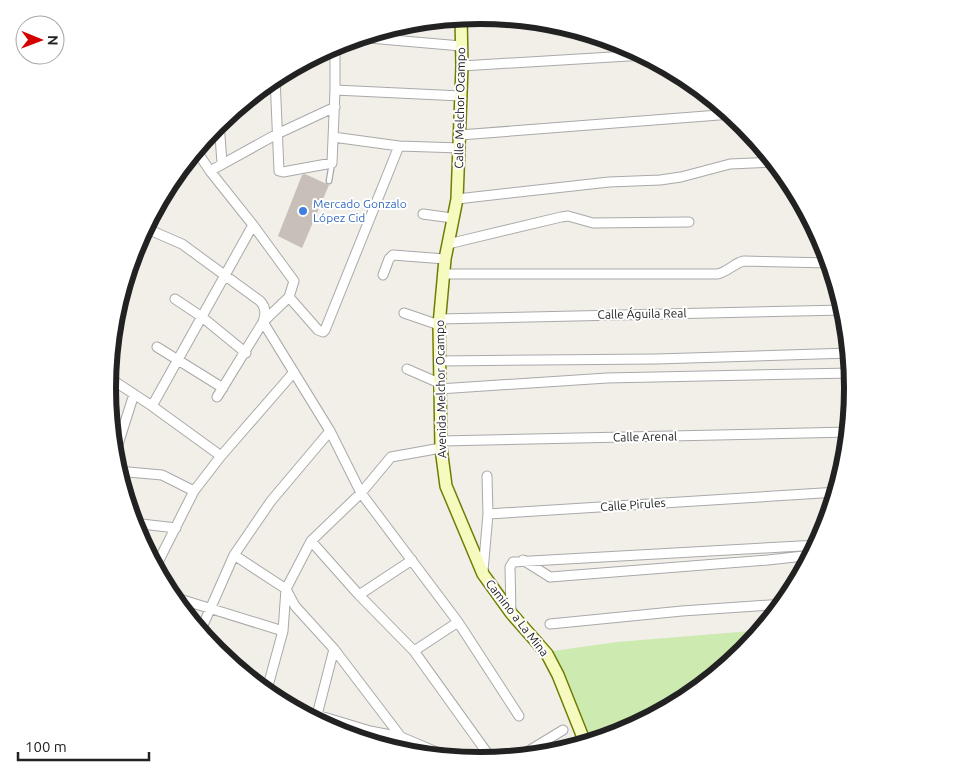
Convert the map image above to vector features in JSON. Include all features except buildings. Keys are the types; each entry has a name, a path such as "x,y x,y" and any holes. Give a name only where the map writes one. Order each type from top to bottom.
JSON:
{"street":[{"name":"Calle Melchor Ocampo","path":"457,199 462,96 461,25"},
{"path":"377,39 462,46"},
{"path":"275,87 278,169 280,172 332,163 335,54"},
{"path":"462,66 630,56"},
{"path":"335,90 462,96"},
{"path":"210,170 277,134 334,107"},
{"path":"460,135 722,115"},
{"path":"220,134 222,163"},
{"path":"333,136 399,146 460,148"},
{"path":"290,297 318,330 323,332 327,327 399,146"},
{"path":"200,155 294,280 290,297 263,322 246,353 217,397"},
{"path":"457,199 609,182 660,180 681,177 730,164 767,162"},
{"name":"Avenida Melchor Ocampo","path":"457,199 445,259 439,322 441,444 446,486 483,574"},
{"path":"423,214 452,218"},
{"path":"448,244 568,216 593,223 689,222"},
{"path":"152,406 253,225"},
{"path":"151,231 182,244 264,305 263,322 330,431 360,493 458,622 519,716"},
{"path":"383,275 389,259 393,255 445,259"},
{"path":"443,274 717,274 744,261 823,263"},
{"path":"175,299 202,317 246,353"},
{"name":"Calle Águila Real","path":"439,322 837,310"},
{"path":"404,312 439,322"},
{"path":"157,347 223,388"},
{"path":"439,361 656,359 843,353"},
{"path":"407,369 439,386 607,378 844,373"},
{"path":"158,558 176,528 194,491 294,372"},
{"path":"116,382 222,456"},
{"path":"120,439 134,394"},
{"path":"203,625 234,555 271,501 330,431"},
{"name":"Calle Arenal","path":"286,589 311,541 360,493 391,457 441,444 842,432"},
{"path":"126,472 162,475 194,491"},
{"path":"483,574 488,514 487,476"},
{"name":"Calle Pirules","path":"488,514 830,492"},
{"path":"142,524 176,528"},
{"path":"311,541 359,596 414,651 487,753"},
{"path":"511,613 510,564 513,562 810,545"},
{"path":"234,555 286,589 295,606 334,649 401,737"},
{"path":"523,560 550,577 805,556"},
{"path":"359,596 412,560"},
{"name":"Camino a La Mina","path":"483,574 511,613 547,654 558,675 583,738"},
{"path":"268,685 283,631 286,589"},
{"path":"184,601 283,631"},
{"path":"550,624 682,611 774,605"},
{"path":"414,651 458,622"},
{"path":"317,715 334,649"},
{"path":"335,723 401,737 426,749"},
{"path":"531,750 563,730"},
{"path":"368,735 370,731"}],"lane":[{"path":"329,181 332,163"}],"green space":[{"path":"753,631 721,663 683,692 642,716 586,738 553,651 617,642"}],"place":[{"name":"Mercado Gonzalo López Cid","path":"303,211"}]}
